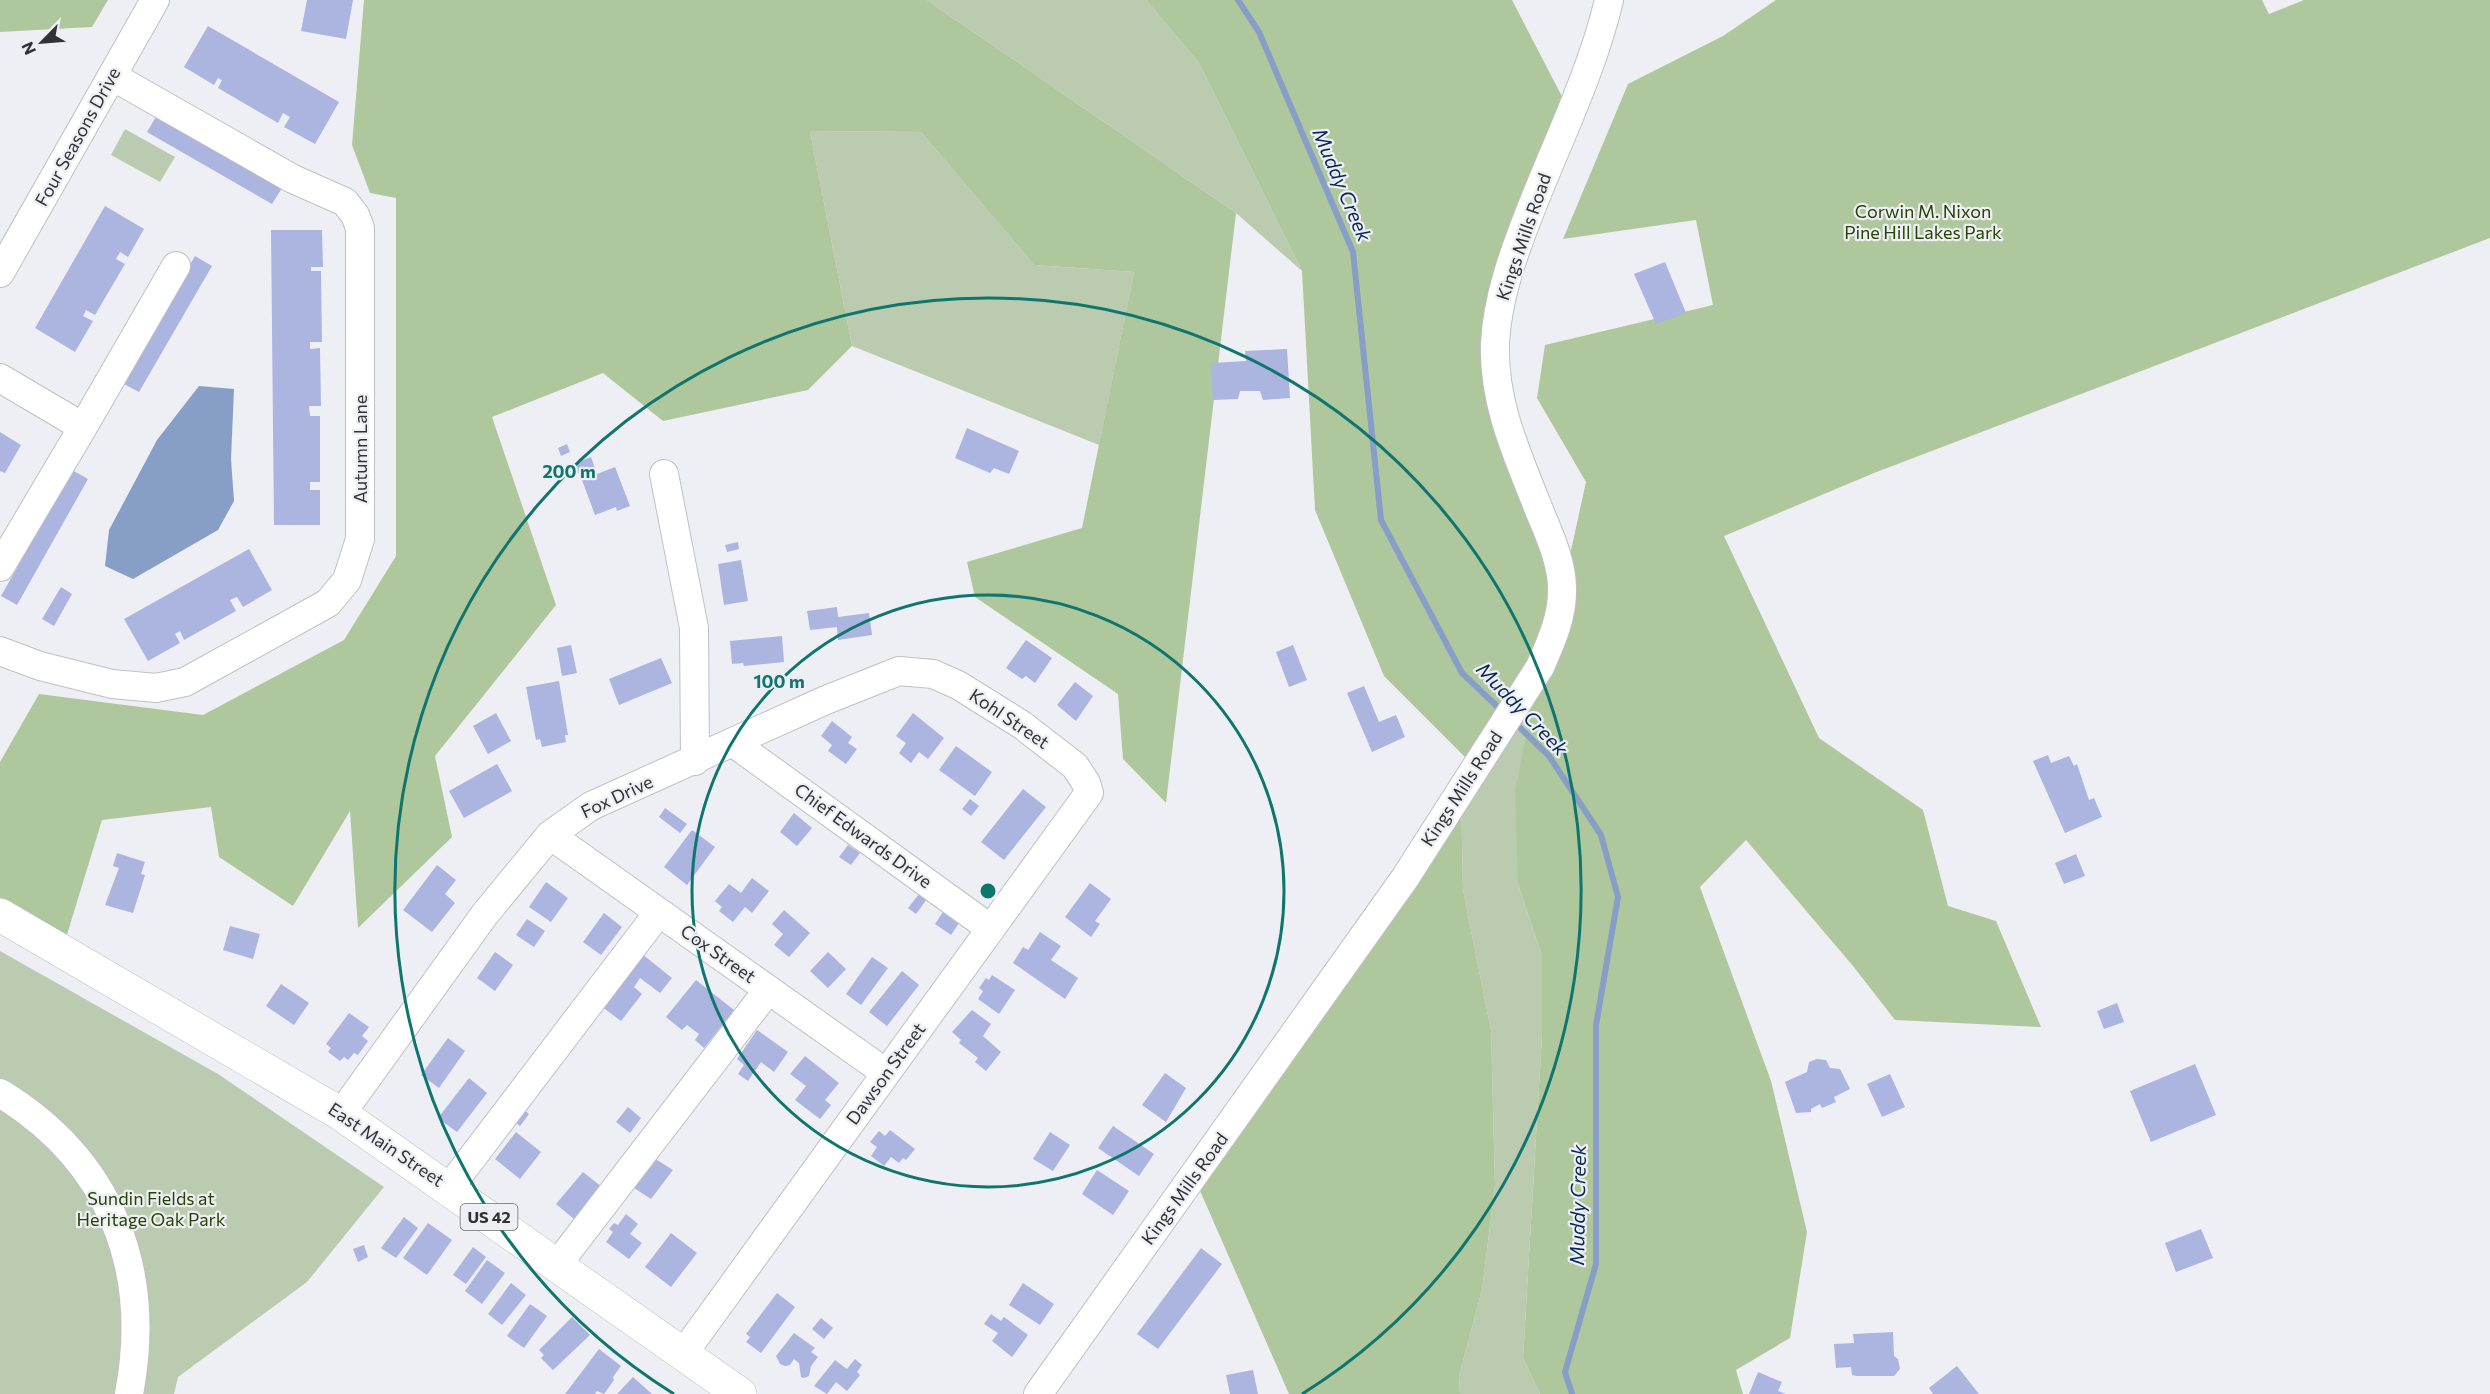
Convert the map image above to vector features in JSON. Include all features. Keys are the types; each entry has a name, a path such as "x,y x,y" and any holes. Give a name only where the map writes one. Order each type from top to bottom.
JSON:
{"main road":[{"name":"East Main Street","path":"0,915 341,1114 740,1394"}],"street":[{"name":"Four Seasons Drive","path":"0,273 156,0"},
{"name":"Kings Mills Road","path":"1038,1394 1405,878 1540,667 1553,639 1560,609 1560,572 1548,532 1501,407 1496,381 1495,344 1501,300 1515,253 1593,54 1609,0"},
{"name":"Autumn Lane","path":"0,651 40,666 112,684 156,688 185,682 328,603 346,580 360,538 360,228 355,214 345,202 293,179 112,76"},
{"path":"0,567 176,266"},
{"path":"0,378 83,427"},
{"path":"663,474 694,628 695,761"},
{"name":"Fox Drive","path":"341,1114 485,914 550,835 591,806 735,744 826,700 899,672 909,671"},
{"name":"Kohl Street","path":"909,671 933,674 958,685 1022,725 1075,766 1086,783 1089,793"},
{"name":"Chief Edwards Drive","path":"735,744 991,929"},
{"name":"Dawson Street","path":"683,1354 1089,793"},
{"name":"Cox Street","path":"550,835 886,1073"},
{"path":"449,1188 659,912"},
{"path":"557,1265 768,990"},
{"path":"0,1093 44,1123 65,1143 101,1191 120,1231 132,1273 137,1317 136,1347 129,1394"}],"green space":[{"path":"0,0 108,0 92,27 0,32"},
{"path":"364,0 927,0 1236,213 1166,803 1123,759 1118,694 975,597 967,562 1082,528 1134,272 1034,265 921,132 810,131 852,346 808,390 663,421 603,373 492,417 556,605 435,756 452,837 358,928 350,811 293,906 219,857 211,807 102,820 62,951 0,915 0,762 39,694 203,715 344,640 396,556 396,198 370,193 352,145"},
{"path":"927,0 1146,0 1199,63 1302,271 1236,213"},
{"name":"Corwin M. Nixon Pine Hill Lakes Park","path":"1146,0 1512,0 1570,112 1495,343 1563,587 1586,482 1537,398 1545,345 1713,305 1696,220 1563,239 1628,84 1723,36 1776,0 2262,0 2269,14 2304,0 2490,0 2490,238 1874,473 1724,536 1819,738 1923,810 1948,906 1996,921 2041,1027 1895,1020 1853,966 1746,840 1700,887 1771,1081 1807,1232 1790,1338 1736,1370 1743,1394 1540,1394 1523,1358 1542,1035 1542,956 1518,884 1515,792 1540,667 1476,768 1384,676 1315,510 1302,271 1199,63"},
{"path":"125,129 175,157 160,182 111,155"},
{"path":"810,131 921,132 1034,265 1134,272 1099,445 852,346"},
{"path":"1540,667 1518,884 1542,956 1542,1035 1523,1358 1540,1394 1460,1394 1459,1376 1482,1290 1495,1185 1491,1030 1463,890 1461,792"},
{"path":"1461,792 1463,890 1491,1030 1495,1185 1482,1290 1459,1376 1460,1394 1289,1394 1194,1177"},
{"name":"Sundin Fields at Heritage Oak Park","path":"0,951 218,1074 384,1187 307,1282 178,1377 174,1394 0,1394"}],"water":[{"path":"199,386 234,389 231,459 234,501 218,530 133,579 105,566 109,530 157,440"}],"building":[{"path":"307,0 353,0 346,39 301,31"},
{"path":"208,26 339,102 315,144 284,127 290,117 283,113 278,123 218,88 222,80 218,78 214,85 184,67"},
{"path":"157,115 282,188 272,204 147,132"},
{"path":"105,206 144,229 128,257 120,252 116,259 125,264 95,315 86,310 83,316 93,321 75,352 35,328"},
{"path":"271,230 322,230 323,267 311,267 311,271 321,271 322,342 310,342 310,349 320,348 321,406 309,406 310,416 320,416 320,482 310,482 310,490 320,490 320,525 274,525"},
{"path":"195,256 212,266 139,392 122,383"},
{"path":"1665,262 1686,313 1656,324 1634,274"},
{"path":"1287,349 1290,398 1263,400 1260,391 1240,391 1238,399 1213,400 1211,363 1246,361 1245,351"},
{"path":"967,428 1019,451 1009,474 994,468 990,473 955,458"},
{"path":"0,432 21,445 5,473 0,471"},
{"path":"567,444 570,452 561,456 558,448"},
{"path":"591,457 597,474 615,467 630,506 617,511 616,507 595,515 582,480 588,478 585,471 578,473 575,463"},
{"path":"72,470 88,479 17,605 1,596"},
{"path":"738,542 739,549 727,552 725,545"},
{"path":"249,549 272,590 243,607 237,597 230,600 236,611 184,640 180,631 175,634 180,643 148,661 124,619"},
{"path":"741,560 748,601 724,605 718,564"},
{"path":"61,587 72,594 54,626 42,619"},
{"path":"837,607 838,617 869,613 872,635 838,640 837,627 810,630 807,611"},
{"path":"782,636 784,662 744,666 743,663 732,664 730,641"},
{"path":"1026,640 1052,658 1035,683 1026,676 1022,679 1006,668"},
{"path":"571,645 577,673 562,676 557,648"},
{"path":"1293,645 1307,680 1289,687 1276,652"},
{"path":"661,658 672,683 619,705 609,679"},
{"path":"559,681 568,735 565,735 566,742 542,747 540,739 536,740 526,687"},
{"path":"1075,682 1093,696 1076,721 1057,705"},
{"path":"1364,686 1379,722 1396,715 1405,737 1372,752 1347,693"},
{"path":"496,713 511,741 488,754 473,726"},
{"path":"913,713 944,738 928,759 919,752 911,763 899,753 906,743 896,736"},
{"path":"832,721 852,737 848,743 857,749 846,764 828,751 832,745 821,736"},
{"path":"956,746 992,772 975,796 939,770"},
{"path":"2048,755 2051,763 2069,756 2074,766 2077,764 2089,800 2094,798 2102,817 2065,833 2033,761"},
{"path":"497,764 512,791 464,818 449,791"},
{"path":"1023,789 1046,807 1004,860 981,842"},
{"path":"970,799 979,806 971,816 962,809"},
{"path":"665,808 687,824 680,833 659,817"},
{"path":"794,813 812,828 797,846 780,832"},
{"path":"692,830 715,847 687,885 664,867"},
{"path":"848,845 860,853 851,865 839,857"},
{"path":"117,853 145,862 141,874 145,875 133,913 105,905 119,868 113,866"},
{"path":"2076,854 2085,876 2064,884 2055,863"},
{"path":"437,865 456,880 445,894 455,903 432,932 403,910"},
{"path":"752,878 769,891 752,913 745,907 733,922 719,911 722,907 715,901 729,884 741,893"},
{"path":"546,882 568,898 551,922 529,907"},
{"path":"1090,883 1111,899 1095,921 1100,924 1091,937 1065,917"},
{"path":"923,889 930,895 916,914 908,908"},
{"path":"945,909 961,920 951,935 935,924"},
{"path":"784,910 810,933 789,957 774,945 783,934 772,924"},
{"path":"604,913 622,927 601,955 583,942"},
{"path":"527,919 545,931 534,947 516,935"},
{"path":"230,926 260,934 253,959 223,950"},
{"path":"1040,932 1061,946 1051,960 1078,978 1065,999 1013,963 1023,947 1028,950"},
{"path":"495,952 513,965 495,991 477,978"},
{"path":"828,952 846,969 828,988 810,971"},
{"path":"642,954 672,978 660,993 640,978 634,987 642,994 621,1021 601,1006"},
{"path":"872,957 888,968 861,1005 846,994"},
{"path":"902,971 919,985 887,1026 869,1012"},
{"path":"992,975 1015,990 999,1014 978,999 983,991 979,988 986,978 989,980"},
{"path":"696,980 734,1010 704,1048 695,1040 699,1034 687,1025 682,1030 666,1017"},
{"path":"281,984 309,1003 294,1025 266,1006"},
{"path":"2117,1003 2124,1022 2104,1029 2097,1011"},
{"path":"972,1010 991,1024 983,1036 1001,1052 986,1071 975,1062 978,1058 959,1043 961,1040 952,1032"},
{"path":"349,1013 369,1027 362,1036 368,1041 358,1055 354,1053 348,1060 344,1057 340,1061 328,1052 331,1048 326,1044"},
{"path":"757,1030 788,1052 774,1072 761,1062 748,1081 738,1074 744,1065 737,1059"},
{"path":"448,1038 465,1051 439,1088 421,1075"},
{"path":"805,1056 839,1083 825,1100 831,1105 820,1119 795,1100 806,1086 790,1074"},
{"path":"1817,1059 1826,1060 1830,1068 1840,1069 1850,1089 1834,1097 1836,1102 1822,1108 1820,1104 1811,1109 1811,1112 1796,1113 1785,1082 1807,1072 1809,1062"},
{"path":"2195,1064 2216,1115 2151,1142 2130,1091"},
{"path":"1165,1073 1186,1088 1166,1122 1142,1105"},
{"path":"1890,1074 1905,1107 1882,1117 1867,1084"},
{"path":"469,1078 487,1093 457,1132 438,1118"},
{"path":"520,1107 529,1114 520,1126 511,1119"},
{"path":"628,1107 641,1118 630,1133 616,1122"},
{"path":"1113,1126 1154,1154 1139,1176 1098,1148"},
{"path":"890,1130 915,1149 906,1160 903,1158 899,1163 891,1157 884,1166 871,1156 877,1147 870,1142 879,1131 885,1136"},
{"path":"516,1132 541,1152 520,1179 495,1159"},
{"path":"1050,1132 1070,1145 1053,1171 1033,1159"},
{"path":"646,1153 673,1170 651,1199 634,1188"},
{"path":"1097,1170 1129,1191 1113,1215 1082,1194"},
{"path":"583,1172 607,1191 589,1201 574,1219 556,1204"},
{"path":"626,1214 638,1224 630,1234 642,1243 629,1259 606,1242 613,1232 609,1229 614,1223 618,1225"},
{"path":"404,1217 418,1228 396,1258 381,1248"},
{"path":"428,1223 452,1240 427,1275 403,1258"},
{"path":"2201,1229 2213,1258 2176,1272 2165,1243"},
{"path":"671,1233 697,1253 671,1287 645,1267"},
{"path":"364,1245 368,1257 358,1262 353,1249"},
{"path":"473,1247 486,1257 466,1284 453,1275"},
{"path":"1201,1248 1222,1264 1158,1349 1137,1334"},
{"path":"487,1260 505,1273 482,1304 465,1291"},
{"path":"511,1283 526,1295 502,1325 488,1314"},
{"path":"1023,1283 1054,1304 1040,1325 1009,1305"},
{"path":"777,1293 795,1307 761,1353 746,1342 750,1337 746,1334"},
{"path":"530,1304 547,1316 524,1348 507,1336"},
{"path":"991,1314 1001,1321 1004,1317 1028,1335 1012,1357 992,1341 998,1333 984,1324"},
{"path":"572,1317 590,1335 553,1370 541,1358 544,1355 539,1350"},
{"path":"821,1318 833,1328 824,1339 812,1329"},
{"path":"1893,1332 1894,1356 1898,1359 1900,1369 1894,1376 1857,1376 1852,1375 1851,1367 1836,1368 1834,1344 1854,1343 1853,1334"},
{"path":"794,1333 815,1348 811,1352 818,1357 811,1366 809,1376 804,1378 801,1377 799,1363 794,1359 790,1365 785,1366 780,1364 776,1356"},
{"path":"599,1349 621,1366 604,1394 597,1391 595,1394 565,1394"},
{"path":"855,1359 862,1365 857,1372 860,1375 847,1391 836,1382 827,1394 814,1386 835,1360 847,1369"},
{"path":"1957,1366 1979,1394 1933,1394 1929,1388"},
{"path":"1253,1370 1258,1394 1230,1394 1226,1375"},
{"path":"1758,1372 1782,1382 1778,1391 1786,1394 1749,1394"},
{"path":"633,1377 652,1394 617,1394"}],"waterway":[{"name":"Muddy Creek","path":"1238,0 1259,32 1353,252 1381,520 1462,673 1503,712"},
{"name":"Muddy Creek","path":"1513,721 1549,756 1601,835 1618,897 1596,1025 1596,1264 1565,1372 1572,1394"}]}
